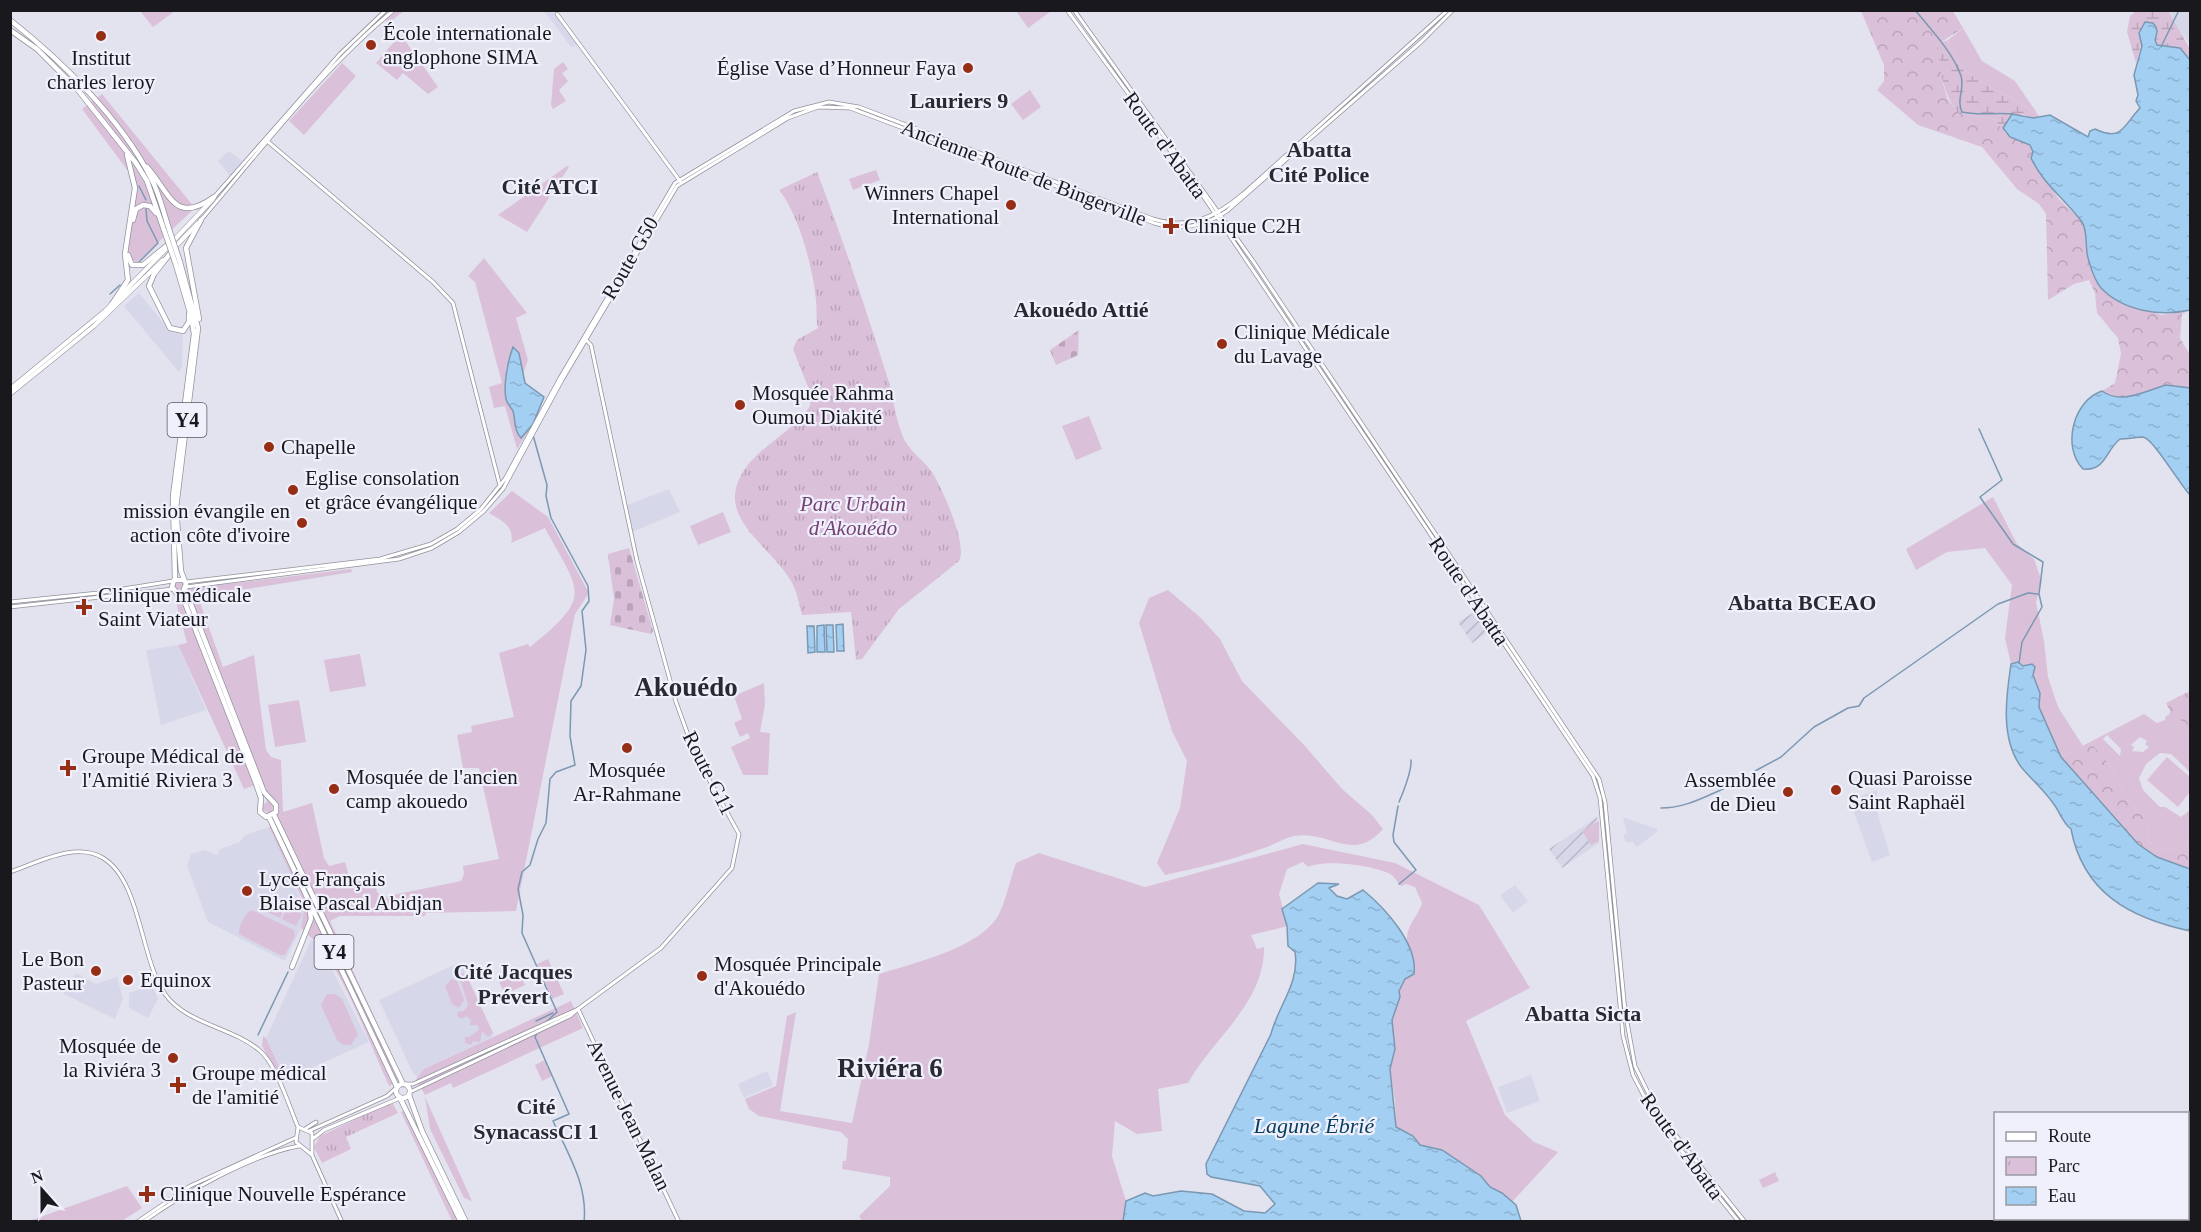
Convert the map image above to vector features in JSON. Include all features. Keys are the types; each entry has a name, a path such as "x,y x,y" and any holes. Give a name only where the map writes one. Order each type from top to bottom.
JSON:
{"highway":[{"name":"Y4","path":"10,20 40,45 93,98 133,149 152,179 198,328 177,502 180,566 269,800"},
{"name":"Y4","path":"10,30 37,49 78,90 120,142 147,181 166,228"},
{"path":"112,304 128,280 125,254 135,188 131,163 120,142"},
{"path":"133,149 180,207 194,210 214,197"},
{"path":"162,222 150,206 143,205 136,209 128,255 132,264 143,266 178,236"},
{"path":"198,328 196,298 186,248 189,238 201,220"},
{"path":"173,250 154,274 149,286 168,326 173,330 183,331 186,328 189,305"},
{"name":"Y4","path":"174,581 177,571 173,496 194,339 189,305 178,264"},
{"path":"185,584 174,581 175,591 185,603 261,803 260,812 272,816 276,805 269,800 261,803"},
{"path":"175,591 185,584"},
{"name":"Y4","path":"272,816 295,872 396,1088"},
{"name":"Y4","path":"272,816 404,1084"},
{"path":"292,967 312,915 295,872"},
{"path":"461,1221 400,1098 396,1088 404,1084 422,1131 466,1221"},
{"path":"400,1098 409,1094"}],"main road":[{"path":"10,389 112,304 214,197"},
{"path":"10,394 115,308 201,220"}],"street":[{"path":"201,220 340,54 386,10"},
{"path":"214,197 344,58 394,10"},
{"name":"Route d'Abatta","path":"1067,10 1218,215 1593,776 1600,798 1623,1036 1633,1075 1656,1119 1739,1221"},
{"name":"Route d'Abatta","path":"1074,10 1218,215 1599,779 1605,796 1625,1011 1635,1066 1658,1113 1745,1221"},
{"name":"Ancienne Route de Bingerville","path":"1218,215 1297,147 1448,10"},
{"name":"Ancienne Route de Bingerville","path":"680,181 788,118 818,107 840,106 917,132 1165,226 1189,226 1218,215 1299,150 1453,10"},
{"path":"557,14 680,181"},
{"path":"266,140 432,282 453,303 501,488"},
{"name":"Route G50","path":"584,339 680,181"},
{"path":"531,434 532,426 584,339"},
{"path":"185,584 399,559 447,540 472,522 501,488 584,339"},
{"name":"Route G11","path":"578,1009 661,948 732,868 739,834 695,754 678,709 637,561 591,345 584,339"},
{"path":"10,604 174,581"},
{"path":"10,604 175,591"},
{"path":"10,872 76,852 97,855 110,863 127,890 164,993 180,1008 260,1050 270,1065 298,1127 295,1138 190,1186 136,1221"},
{"path":"404,1084 413,1084 578,1009"},
{"path":"409,1094 570,1016 578,1009"},
{"name":"Avenue Jean Malan","path":"578,1009 679,1221"},
{"path":"297,1132 315,1128 387,1096 396,1088"},
{"path":"143,1221 188,1192 270,1154 312,1141 324,1130 391,1099 400,1098"},
{"path":"306,1130 316,1122 315,1128"},
{"path":"298,1127 306,1130 312,1141 312,1155 342,1221"},
{"path":"295,1138 300,1146 312,1155"}],"shaded area":[{"path":"544,11 552,11 577,44 572,48"},
{"path":"2163,11 2190,11 2190,45 2188,41"},
{"path":"229,151 242,161 230,176 218,161"},
{"path":"139,293 171,332 183,335 182,367 179,372 124,306"},
{"path":"669,489 680,512 632,532 627,505"},
{"path":"1476,611 1490,631 1472,643 1458,622"},
{"path":"178,645 206,710 161,725 146,650"},
{"path":"1877,790 1878,815 1890,855 1872,862 1851,804 1863,795"},
{"path":"1597,817 1599,843 1562,868 1549,849"},
{"path":"1623,817 1658,831 1637,847 1633,842 1625,842 1624,834 1627,834"},
{"name":"Lycée Français Blaise Pascal Abidjan","path":"269,827 294,881 304,910 301,928 285,961 208,922 187,866 191,854 204,850 217,855 220,849 240,842 245,835"},
{"path":"1515,885 1528,901 1513,913 1500,895"},
{"path":"311,940 319,944 369,1042 285,1080 266,1038"},
{"path":"460,962 494,1036 425,1069 418,1077 413,1073 379,1000"},
{"path":"76,973 96,984 117,977 123,999 115,1019 62,993"},
{"path":"152,985 158,999 148,1018 129,1008 129,993"},
{"path":"767,1071 773,1085 744,1098 738,1084"},
{"path":"1531,1075 1540,1101 1507,1113 1498,1087"}],"green space":[{"path":"140,11 175,11 153,27"},
{"path":"397,11 404,11 391,21 438,87 428,94 403,73 397,80 376,63 399,36 385,19"},
{"path":"1016,11 1051,11 1028,28"},
{"path":"1861,11 1953,11 1963,28 1938,44 1947,98 1957,112 1995,120 2005,133 2030,145 2033,156 2058,198 2084,223 2087,257 2096,280 2120,301 2162,315 2190,310 2182,314 2180,338 2190,355 2190,388 2121,399 2110,397 2102,391 2115,383 2121,354 2118,338 2097,313 2095,293 2089,280 2074,284 2048,300 2046,214 2039,204 2017,189 1982,147 1918,125 1877,90 1884,81 1884,65"},
{"path":"2136,11 2168,11 2190,49 2190,60 2180,48 2157,45 2155,40 2158,32 2142,41 2136,63 2127,32 2130,16"},
{"path":"1963,28 1982,61 2015,81 2039,116 1973,77 1963,67 1954,55 1948,40"},
{"path":"1948,40 1962,67 1973,77 2039,116 2033,118 2022,114 2004,128 2005,133 1995,120 1957,112 1945,88 1940,62 1938,43"},
{"path":"563,62 568,69 562,73 568,81 559,90 566,101 553,109 551,105 554,69"},
{"path":"342,63 356,76 304,135 289,121"},
{"path":"1030,90 1041,107 1023,120 1011,104"},
{"path":"102,94 195,208 136,263 127,253 136,194 128,171 82,109"},
{"path":"567,166 569,167 527,232 498,215"},
{"path":"876,170 880,180 853,190 849,179"},
{"name":"Parc Urbain d'Akouédo","path":"817,172 870,324 905,441 929,468 936,480 953,516 961,553 959,561 899,609 862,659 856,660 851,612 802,615 791,581 746,528 735,500 737,484 747,466 762,450 804,415 810,406 810,392 793,349 797,340 818,328 816,300 799,227 779,190"},
{"path":"484,258 527,313 516,318 528,360 522,377 519,353 513,348 506,370 506,402 528,427 533,424 517,449 505,406 494,408 489,387 502,383 475,282 468,276"},
{"path":"1079,330 1078,355 1056,365 1050,350"},
{"path":"1089,416 1102,449 1076,460 1062,426"},
{"path":"512,491 548,517 589,593 575,614 516,911 426,913 425,916 340,916 330,921 403,1079 389,1086 341,980 321,947 301,928 303,901 269,827 275,825 271,813 262,810 263,805 267,802 260,783 244,789 178,645 187,643 173,591 175,582 183,581 185,589 351,569 352,572 198,597 223,667 254,655 266,750 271,757 281,760 283,812 312,803 324,858 329,866 345,862 351,883 374,878 377,892 383,897 461,881 464,874 463,866 499,859 479,768 463,768 457,735 472,732 471,726 514,717 499,653 528,644 530,647 564,616 572,604 575,592 573,581 545,528 511,543 509,528 489,513"},
{"path":"1993,497 2017,544 2034,559 2042,582 2036,602 2048,677 2058,707 2083,746 2061,757 2039,707 2040,693 2033,675 2018,662 2011,664 2005,638 2012,585 1985,548 1947,552 1916,570 1906,549"},
{"path":"723,512 731,532 698,545 690,526"},
{"path":"629,548 653,631 651,634 610,625 614,599 608,554"},
{"path":"1168,590 1201,618 1220,639 1242,681 1305,746 1342,789 1372,815 1383,829 1372,839 1351,845 1307,835 1294,836 1240,856 1165,875 1157,863 1180,808 1187,761 1172,731 1139,623 1149,598"},
{"path":"360,654 366,686 330,692 324,660"},
{"path":"764,683 765,704 760,732 770,733 768,775 743,775 731,747 750,738 748,733 740,737 734,723 742,719 734,696"},
{"path":"2190,691 2190,735 2177,714 2169,716 2170,711 2166,703"},
{"path":"299,700 306,742 275,747 268,705"},
{"path":"2177,713 2190,735 2190,772 2171,754 2160,753 2146,764 2139,778 2143,790 2160,807 2165,807 2181,817 2190,810 2190,839 2170,851 2148,842 2147,820 2127,800 2109,764 2090,742 2144,714 2157,723 2165,720 2166,716","holes":["2107,735 2121,749 2120,756 2103,739","2140,737 2147,741 2145,744 2149,747 2143,752 2132,751 2134,747 2131,745"]},
{"path":"2090,742 2109,764 2127,800 2147,820 2148,842 2170,851 2190,839 2190,869 2157,857 2138,844 2061,757"},
{"path":"2167,757 2190,777 2190,792 2178,807 2147,780"},
{"path":"1599,821 1599,841 1591,845 1582,831"},
{"path":"1303,844 1395,863 1479,905 1530,988 1466,1021 1505,1115 1534,1142 1558,1152 1512,1202 1442,1150 1420,1145 1413,1136 1396,1127 1390,1069 1395,1049 1392,1020 1400,997 1399,991 1405,979 1414,974 1407,936 1422,903 1415,887 1406,884 1401,886 1388,873 1360,865 1325,863 1308,867 1303,862 1287,869 1279,894 1288,926 1251,935 1257,949 1264,947 1262,967 1256,986 1236,1019 1188,1083 1158,1089 1162,1131 1137,1134 1115,1121 1112,1156 1126,1201 1123,1221 862,1221 859,1216 890,1186 890,1177 842,1169 843,1161 846,1161 848,1139 841,1132 759,1116 749,1109 745,1099 776,1086 787,1016 796,1012 780,1111 852,1123 869,1044 879,974 926,960 961,946 989,928 1001,910 1016,863 1039,853 1145,887"},
{"path":"270,901 284,908 280,918 265,911"},
{"path":"287,907 302,914 296,926 282,919"},
{"path":"252,910 294,930 295,936 285,955 280,955 239,934 243,920"},
{"path":"548,959 564,994 552,999 537,964"},
{"path":"459,973 466,974 493,1033 488,1037 482,1031 480,1042 473,1041 471,1045 465,1043 465,1037 479,1030 478,1025 470,1025 471,1020 466,1016 463,1019 458,1017 457,1012 464,1011 468,1005 461,982 454,977"},
{"path":"519,973 525,985 505,994 499,982"},
{"path":"452,979 457,981 464,1000 459,1008 452,1004 445,986"},
{"path":"327,994 335,994 342,999 358,1034 351,1045 343,1045 337,1040 321,1005"},
{"path":"571,1001 583,1028 453,1088 451,1083 425,1095 416,1079 424,1069"},
{"path":"263,1036 285,1080 282,1082 262,1046"},
{"path":"545,1060 552,1076 542,1081 535,1065"},
{"path":"425,1097 472,1201 464,1198 430,1129"},
{"path":"392,1102 398,1113 346,1137 351,1149 322,1163 314,1147 320,1136"},
{"path":"406,1110 459,1221 452,1221 401,1112"},
{"path":"1775,1172 1779,1181 1763,1188 1759,1180"},
{"path":"127,1186 142,1208 122,1221 29,1221"}],"water":[{"path":"2145,22 2153,23 2156,27 2157,45 2180,48 2190,60 2190,310 2179,312 2155,312 2131,307 2110,296 2101,288 2088,258 2082,222 2036,167 2031,158 2033,152 2030,145 2010,137 2003,128 2012,114 2033,118 2050,115 2088,137 2090,131 2095,129 2104,133 2117,133 2140,108 2136,101 2138,95 2134,75 2142,46 2139,33"},
{"path":"513,347 519,353 525,383 544,397 533,424 521,438 505,393 506,373"},
{"path":"2166,385 2190,388 2190,495 2153,445 2143,437 2120,439 2101,464 2091,469 2083,469 2076,459 2072,437 2078,414 2084,404 2092,396 2102,391 2109,395 2125,397"},
{"path":"843,624 844,651 837,651 836,625"},
{"path":"824,625 825,652 817,652 817,626"},
{"path":"826,625 833,625 834,652 827,652"},
{"path":"807,626 814,626 815,652 808,653"},
{"path":"2018,662 2023,666 2032,664 2035,667 2033,675 2040,693 2039,707 2061,757 2138,844 2157,857 2190,869 2190,931 2168,926 2129,910 2098,886 2086,870 2077,851 2071,829 2049,798 2022,768 2010,745 2006,704 2011,664"},
{"name":"Lagune Ébrié","path":"1318,883 1339,884 1329,888 1337,896 1347,899 1363,890 1390,917 1411,951 1414,974 1405,979 1399,991 1400,997 1392,1020 1395,1049 1390,1069 1396,1127 1413,1136 1420,1145 1442,1150 1481,1176 1490,1187 1502,1193 1516,1205 1521,1221 1123,1221 1126,1201 1145,1193 1153,1196 1181,1191 1212,1194 1244,1211 1265,1213 1275,1204 1260,1186 1211,1177 1207,1174 1206,1164 1271,1034 1294,974 1295,952 1288,946 1287,926 1282,909"}],"waterway":[{"path":"1915,10 1941,42 1958,68 1962,80 1960,103 1962,112 2013,114"},
{"path":"2161,47 2179,10"},
{"path":"139,186 146,200"},
{"path":"139,262 158,243 147,221 146,209"},
{"path":"110,294 120,285"},
{"path":"1979,429 2002,480 1980,497 2013,544 2043,562 2039,594 2042,607 2022,642 2019,663"},
{"path":"533,435 547,485 546,496 551,518 588,586 589,601 582,611 586,650 581,686 571,701 570,736 575,765 556,772 550,779 546,823 530,865 522,872 518,889 523,915 522,933 557,1012 545,1023"},
{"path":"1661,808 1696,801 1750,780 1755,771 1781,757 1814,727 1848,708 1859,706 1864,698 1998,604 2028,593 2038,594"},
{"path":"1399,802 1409,775 1411,760"},
{"path":"1398,806 1394,842 1416,870 1399,884"},
{"path":"258,1035 288,972"},
{"path":"536,1021 553,1013"},
{"path":"540,1028 535,1037 569,1114 553,1121 580,1182 584,1222"}],"place":[{"name":"Institut charles leroy","path":"101,36"},
{"name":"École internationale anglophone SIMA","path":"371,45"},
{"name":"Église Vase d’Honneur Faya","path":"968,68"},
{"name":"Winners Chapel International","path":"1011,205"},
{"name":"Clinique C2H","path":"1171,226"},
{"name":"Clinique Médicale du Lavage","path":"1222,344"},
{"name":"Mosquée Rahma Oumou Diakité","path":"740,405"},
{"name":"Chapelle","path":"269,447"},
{"name":"Eglise consolation et grâce évangélique","path":"293,490"},
{"name":"mission évangile en action côte d'ivoire","path":"302,523"},
{"name":"Clinique médicale Saint Viateur","path":"84,607"},
{"name":"Mosquée Ar-Rahmane","path":"627,748"},
{"name":"Groupe Médical de l'Amitié Riviera 3","path":"68,768"},
{"name":"Mosquée de l'ancien camp akouedo","path":"334,789"},
{"name":"Quasi Paroisse Saint Raphaël","path":"1836,790"},
{"name":"Assemblée de Dieu","path":"1788,792"},
{"name":"Lycée Français Blaise Pascal Abidjan","path":"247,891"},
{"name":"Le Bon Pasteur","path":"96,971"},
{"name":"Mosquée Principale d'Akouédo","path":"702,976"},
{"name":"Equinox","path":"128,980"},
{"name":"Mosquée de la Riviéra 3","path":"173,1058"},
{"name":"Groupe médical de l'amitié","path":"178,1085"},
{"name":"Clinique Nouvelle Espérance","path":"147,1194"}],"district":[{"name":"Lauriers 9","path":"959,100"},
{"name":"Abatta Cité Police","path":"1319,162"},
{"name":"Cité ATCI","path":"550,186"},
{"name":"Akouédo Attié","path":"1081,309"},
{"name":"Abatta BCEAO","path":"1802,602"},
{"name":"Akouédo","path":"686,687"},
{"name":"Cité Jacques Prévert","path":"513,984"},
{"name":"Abatta Sicta","path":"1583,1013"},
{"name":"Riviéra 6","path":"890,1068"},
{"name":"Cité SynacassCI 1","path":"536,1118"}]}
